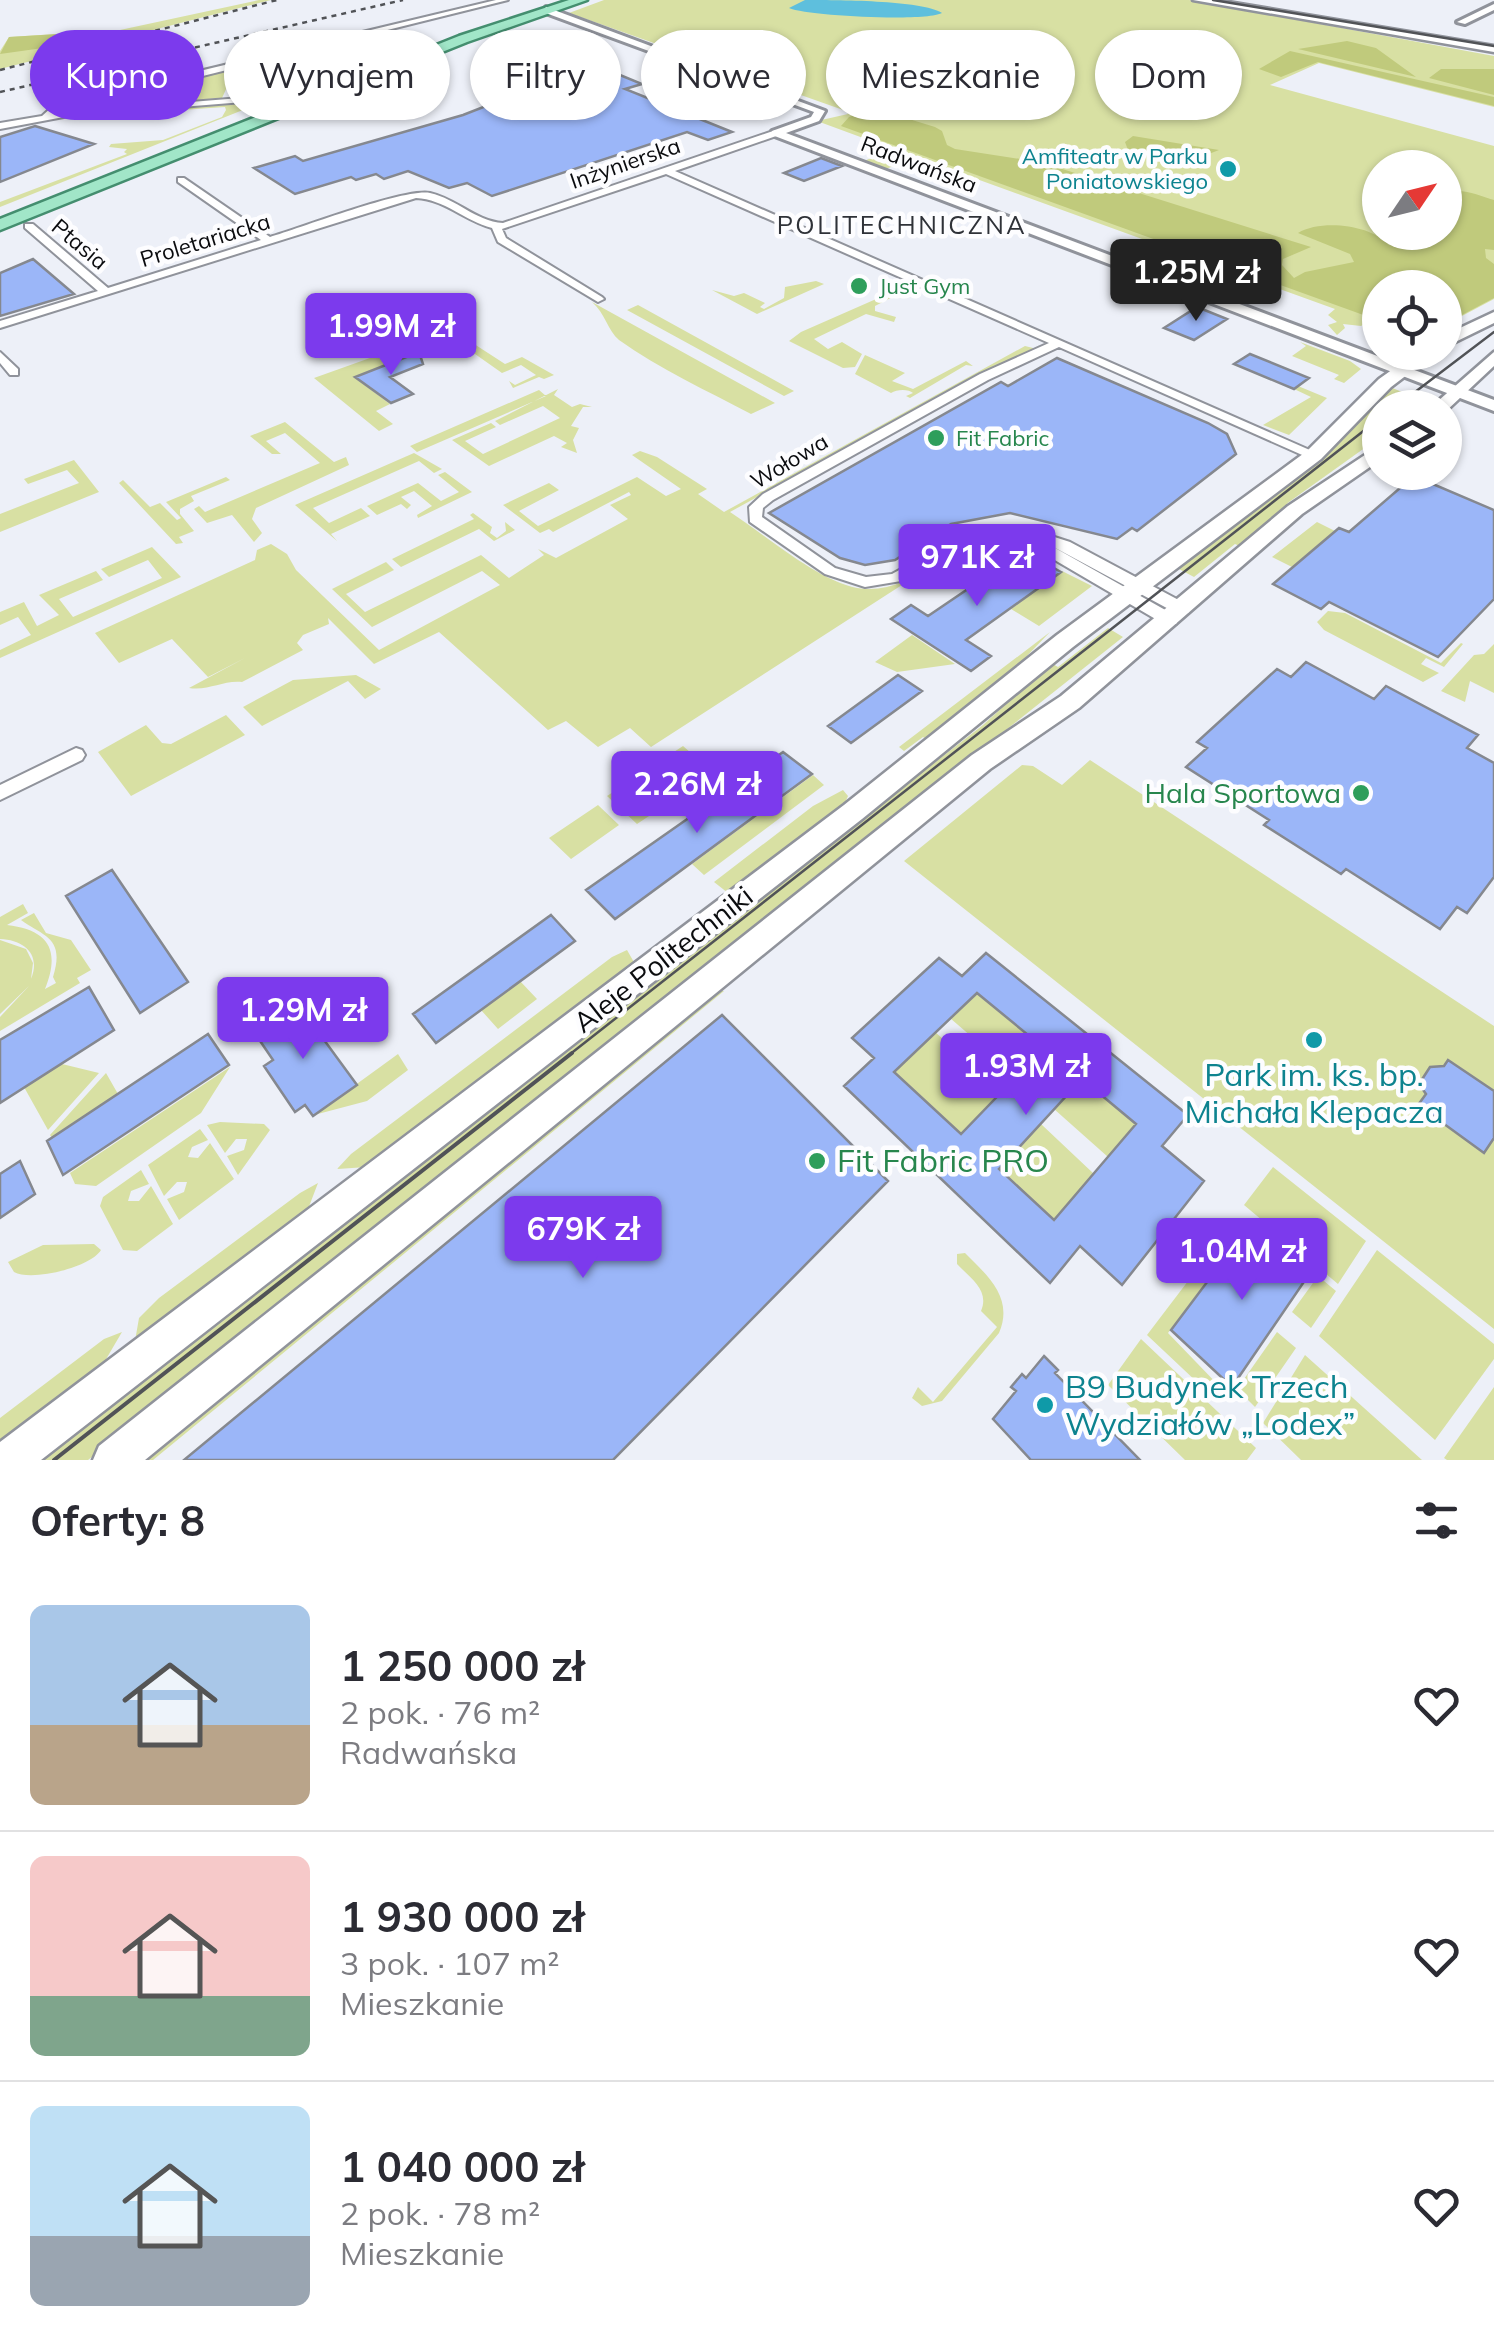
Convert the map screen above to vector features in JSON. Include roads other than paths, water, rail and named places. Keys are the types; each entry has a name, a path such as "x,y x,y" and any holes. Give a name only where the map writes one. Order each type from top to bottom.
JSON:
{"main road":[{"path":"450,36 581,0"},
{"path":"1198,0 1494,45"},
{"path":"1234,0 1367,25 1461,28 1494,45"},
{"path":"0,225 552,5"},
{"path":"0,216 242,120"},
{"path":"1462,333 1494,317"},
{"path":"1460,390 1494,357"},
{"name":"Aleje Politechniki","path":"9,1460 1314,455 1370,396 1400,371"},
{"name":"Aleje Politechniki","path":"113,1460 981,762 1070,702 1296,510 1362,464"}],"street":[{"path":"379,30 505,0"},
{"name":"Inżynierska","path":"496,226 776,133 820,113 812,106 552,5"},
{"path":"1461,28 1494,7"},
{"path":"1461,28 1476,25"},
{"path":"0,126 30,119"},
{"name":"Radwańska","path":"776,133 1452,390"},
{"path":"665,170 1314,455"},
{"path":"181,180 270,240"},
{"name":"Proletariacka","path":"0,325 422,194 496,226"},
{"name":"Ptasia","path":"28,226 106,292"},
{"path":"496,226 502,240 598,299"},
{"name":"Wołowa","path":"1060,343 1023,363 984,377 768,496 758,504 754,515 761,526 830,571 865,582 896,578 939,554 978,539 1016,535 1176,614"},
{"path":"0,356 14,372"},
{"name":"Radwańska","path":"1462,394 1494,406"},
{"path":"0,794 76,755"}],"water":[{"path":"805,0 898,3 942,13 866,17 789,8"}],"tram line":[{"path":"1213,0 1494,46"},
{"path":"1418,390 1494,332"},
{"path":"569,1055 1362,432"},
{"path":"54,1460 572,1053"}],"railway":[{"path":"0,70 277,0"},
{"path":"0,92 403,0"}],"place":[{"name":"Amfiteatr w Parku Poniatowskiego","path":"1228,169"},
{"name":"Just Gym","path":"859,286"},
{"name":"Fit Fabric","path":"936,438"},
{"name":"Hala Sportowa","path":"1361,793"},
{"name":"Park im. ks. bp. Michała Klepacza","path":"1314,1040"},
{"name":"Fit Fabric PRO","path":"817,1161"},
{"name":"B9 Budynek Trzech Wydziałów „Lodex”","path":"1045,1405"}],"district":[{"name":"POLITECHNICZNA","path":"902,225"}]}
